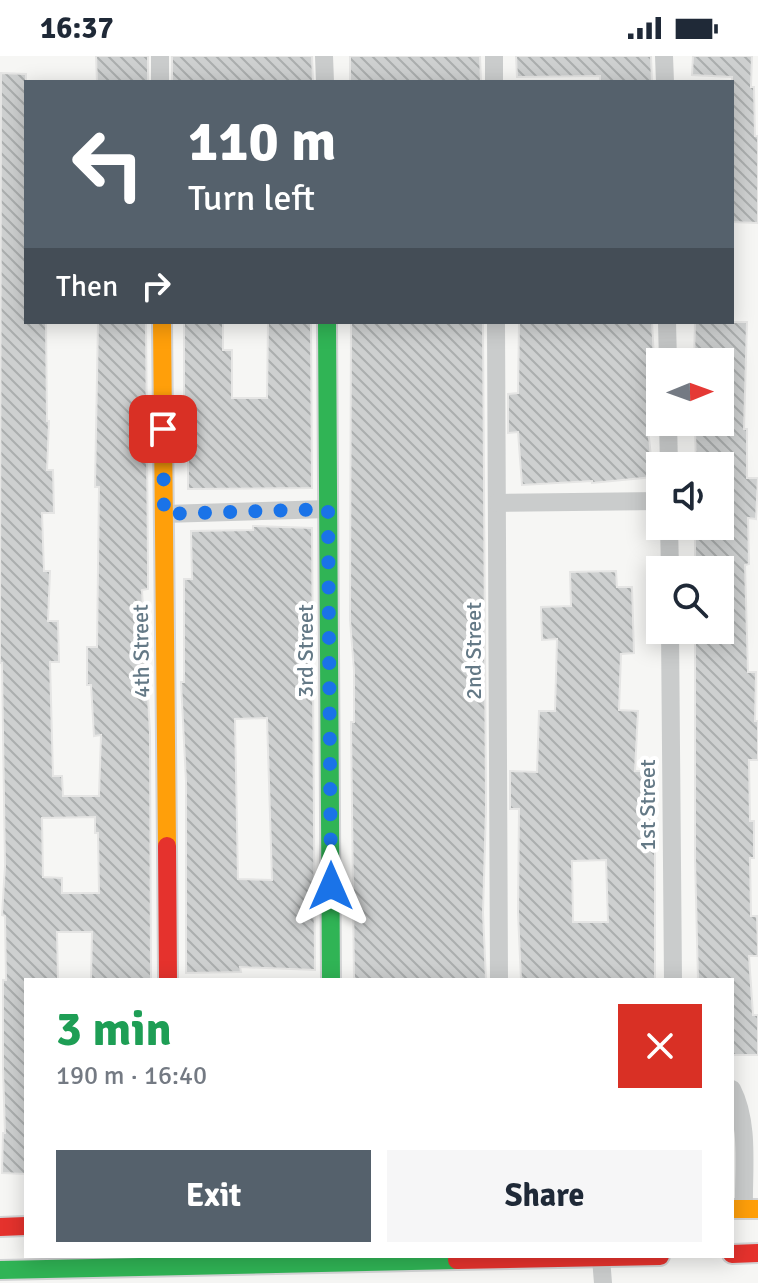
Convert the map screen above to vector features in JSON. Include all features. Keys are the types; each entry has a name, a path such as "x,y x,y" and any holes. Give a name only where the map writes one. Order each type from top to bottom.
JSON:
{"street":[{"path":"160,56 160,80"},
{"path":"324,56 325,80"},
{"path":"494,56 494,80"},
{"path":"664,56 665,80"},
{"name":"4th Street","path":"162,324 168,978"},
{"name":"3rd Street","path":"327,324 331,978"},
{"name":"2nd Street","path":"496,324 499,978"},
{"path":"667,324 668,348"},
{"path":"497,503 646,501"},
{"path":"164,514 328,509"},
{"name":"1st Street","path":"670,644 673,978"},
{"path":"734,1094 742,1123 745,1209"},
{"path":"0,1227 24,1226"},
{"path":"734,1254 758,1253"},
{"path":"0,1270 601,1258 603,1283"}],"building":[{"path":"96,56 148,56 148,80 97,80"},
{"path":"172,56 312,56 313,80 172,80"},
{"path":"350,56 480,56 481,80 350,80"},
{"path":"516,56 651,56 652,80 600,80 600,76 517,77"},
{"path":"693,56 752,56 751,87 754,87 755,136 758,136 758,223 734,222 734,80 732,77 692,75"},
{"path":"1,73 26,74 24,324 46,324 47,470 53,470 54,513 42,513 44,571 50,571 48,621 58,621 59,662 50,662 53,776 62,776 63,796 99,796 101,735 94,736 91,685 87,685 87,647 97,647 99,487 95,487 98,324 146,324 148,589 142,590 150,733 151,978 91,978 92,932 57,932 58,978 24,978 24,1174 2,1173 5,1133 3,980 6,980 5,916 2,915 5,866 0,663","holes":["95,817 95,833 98,833 99,893 62,893 62,878 43,877 42,818"]},
{"path":"747,322 744,429 747,429 747,478 758,478 756,519 748,518 749,564 745,565 748,672 756,672 755,721 758,721 758,760 749,760 750,821 754,821 754,858 750,858 751,916 757,916 758,956 749,956 753,1015 758,1015 758,1055 734,1055 734,978 698,978 695,644 734,644 734,556 695,556 695,540 734,540 734,452 696,452 695,436 734,436 734,348 694,348 695,324"},
{"path":"184,324 223,324 223,350 232,350 232,398 267,398 268,324 311,324 312,488 188,489 188,440 179,440 179,402 184,402"},
{"path":"351,324 483,324 486,809 483,913 486,978 354,978 351,722 354,722 354,670 350,620"},
{"path":"519,324 652,324 653,348 646,348 646,436 649,436 650,452 646,452 646,478 522,485 518,432 508,433 508,394 518,393"},
{"path":"253,526 312,528 315,970 240,967 241,972 186,973 186,781 181,682 184,682 184,579 192,579 191,531 253,530","holes":["267,718 272,880 238,879 235,719"]},
{"path":"616,571 617,587 632,587 634,653 621,654 619,710 638,711 635,771 655,771 655,978 521,978 519,809 510,809 510,771 537,772 539,711 555,711 557,639 542,640 541,607 571,606 570,572","holes":["606,860 608,922 573,922 572,861"]}],"traffic: fast":[{"path":"327,324 331,978"},
{"path":"0,1270 457,1260"}],"traffic: slow":[{"path":"162,324 167,846"},
{"path":"734,1209 758,1209"}],"traffic: jam":[{"path":"167,846 168,978"},
{"path":"0,1227 24,1226"},
{"path":"734,1254 758,1253"},
{"path":"457,1260 558,1258"}],"route":[{"path":"163,429 164,514 328,509 331,886"}]}
